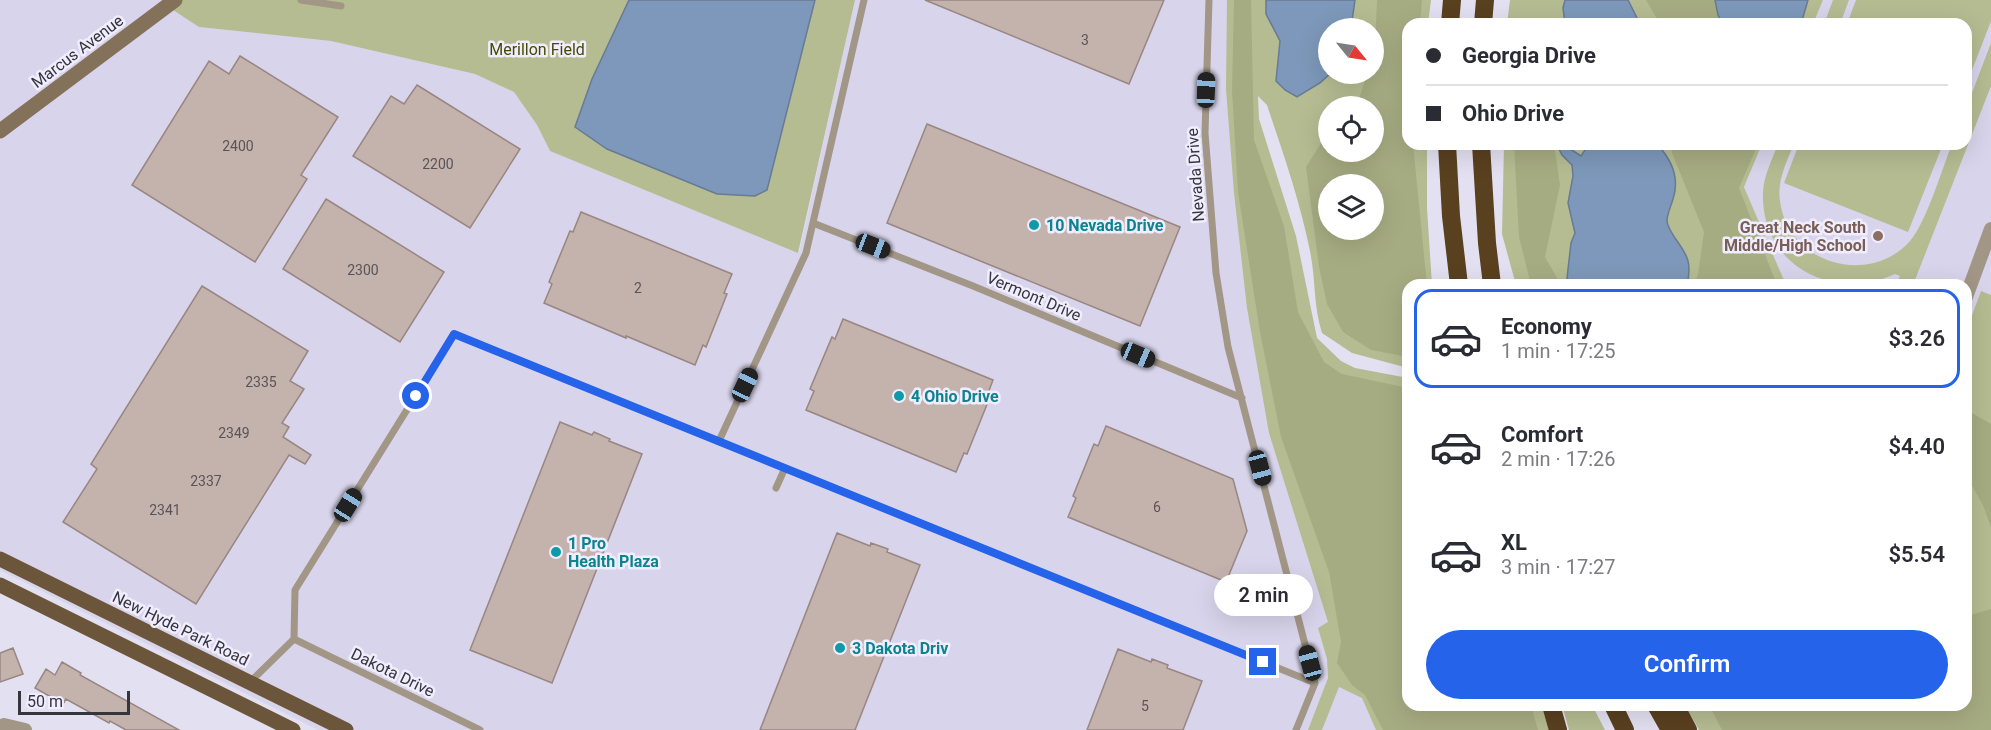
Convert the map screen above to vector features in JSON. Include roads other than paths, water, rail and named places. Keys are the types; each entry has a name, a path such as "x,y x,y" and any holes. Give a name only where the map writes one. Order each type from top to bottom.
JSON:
{"highway":[{"path":"1450,18 1452,0"},
{"path":"1484,18 1485,0"},
{"path":"1447,150 1451,216 1458,279"},
{"path":"1480,150 1491,279"},
{"path":"1553,711 1558,730"},
{"path":"1616,711 1625,730"},
{"path":"1659,711 1670,730"},
{"path":"1678,711 1688,730"}],"main road":[{"name":"Marcus Avenue","path":"0,131 175,0"},
{"name":"New Hyde Park Road","path":"0,559 346,730"},
{"path":"0,585 292,730"}],"street":[{"path":"1972,281 1991,229"},
{"path":"0,727 4,725 24,730"}],"lane":[{"path":"301,0 341,6"},
{"path":"718,441 806,253 864,0"},
{"name":"Nevada Drive","path":"1209,0 1205,133 1216,273 1228,347 1315,683"},
{"name":"Vermont Drive","path":"813,223 973,285 1242,398"},
{"path":"250,682 294,639 295,590 454,334 1315,683 1296,730"},
{"path":"776,488 785,468"},
{"name":"Dakota Drive","path":"294,639 480,730"}],"water":[{"path":"629,0 815,0 767,190 755,196 717,194 607,149 575,127 592,79"},
{"path":"1266,0 1355,0 1352,18 1318,18 1318,84 1297,97 1276,81 1280,41 1266,14"},
{"path":"1565,0 1628,0 1637,18 1564,18"},
{"path":"1715,0 1808,0 1803,18 1720,18"},
{"path":"1560,150 1572,150 1581,156 1585,150 1662,150 1673,170 1676,184 1667,221 1688,260 1688,279 1568,279 1571,243 1575,233 1568,203 1573,176 1572,165"}],"place":[{"name":"10 Nevada Drive","path":"1034,225"},
{"name":"Great Neck South Middle/High School","path":"1878,236"},
{"name":"4 Ohio Drive","path":"899,396"},
{"name":"1 Pro Health Plaza","path":"556,552"},
{"name":"3 Dakota Driv","path":"840,648"}],"park label":[{"name":"Merillon Field","path":"537,49"}]}
